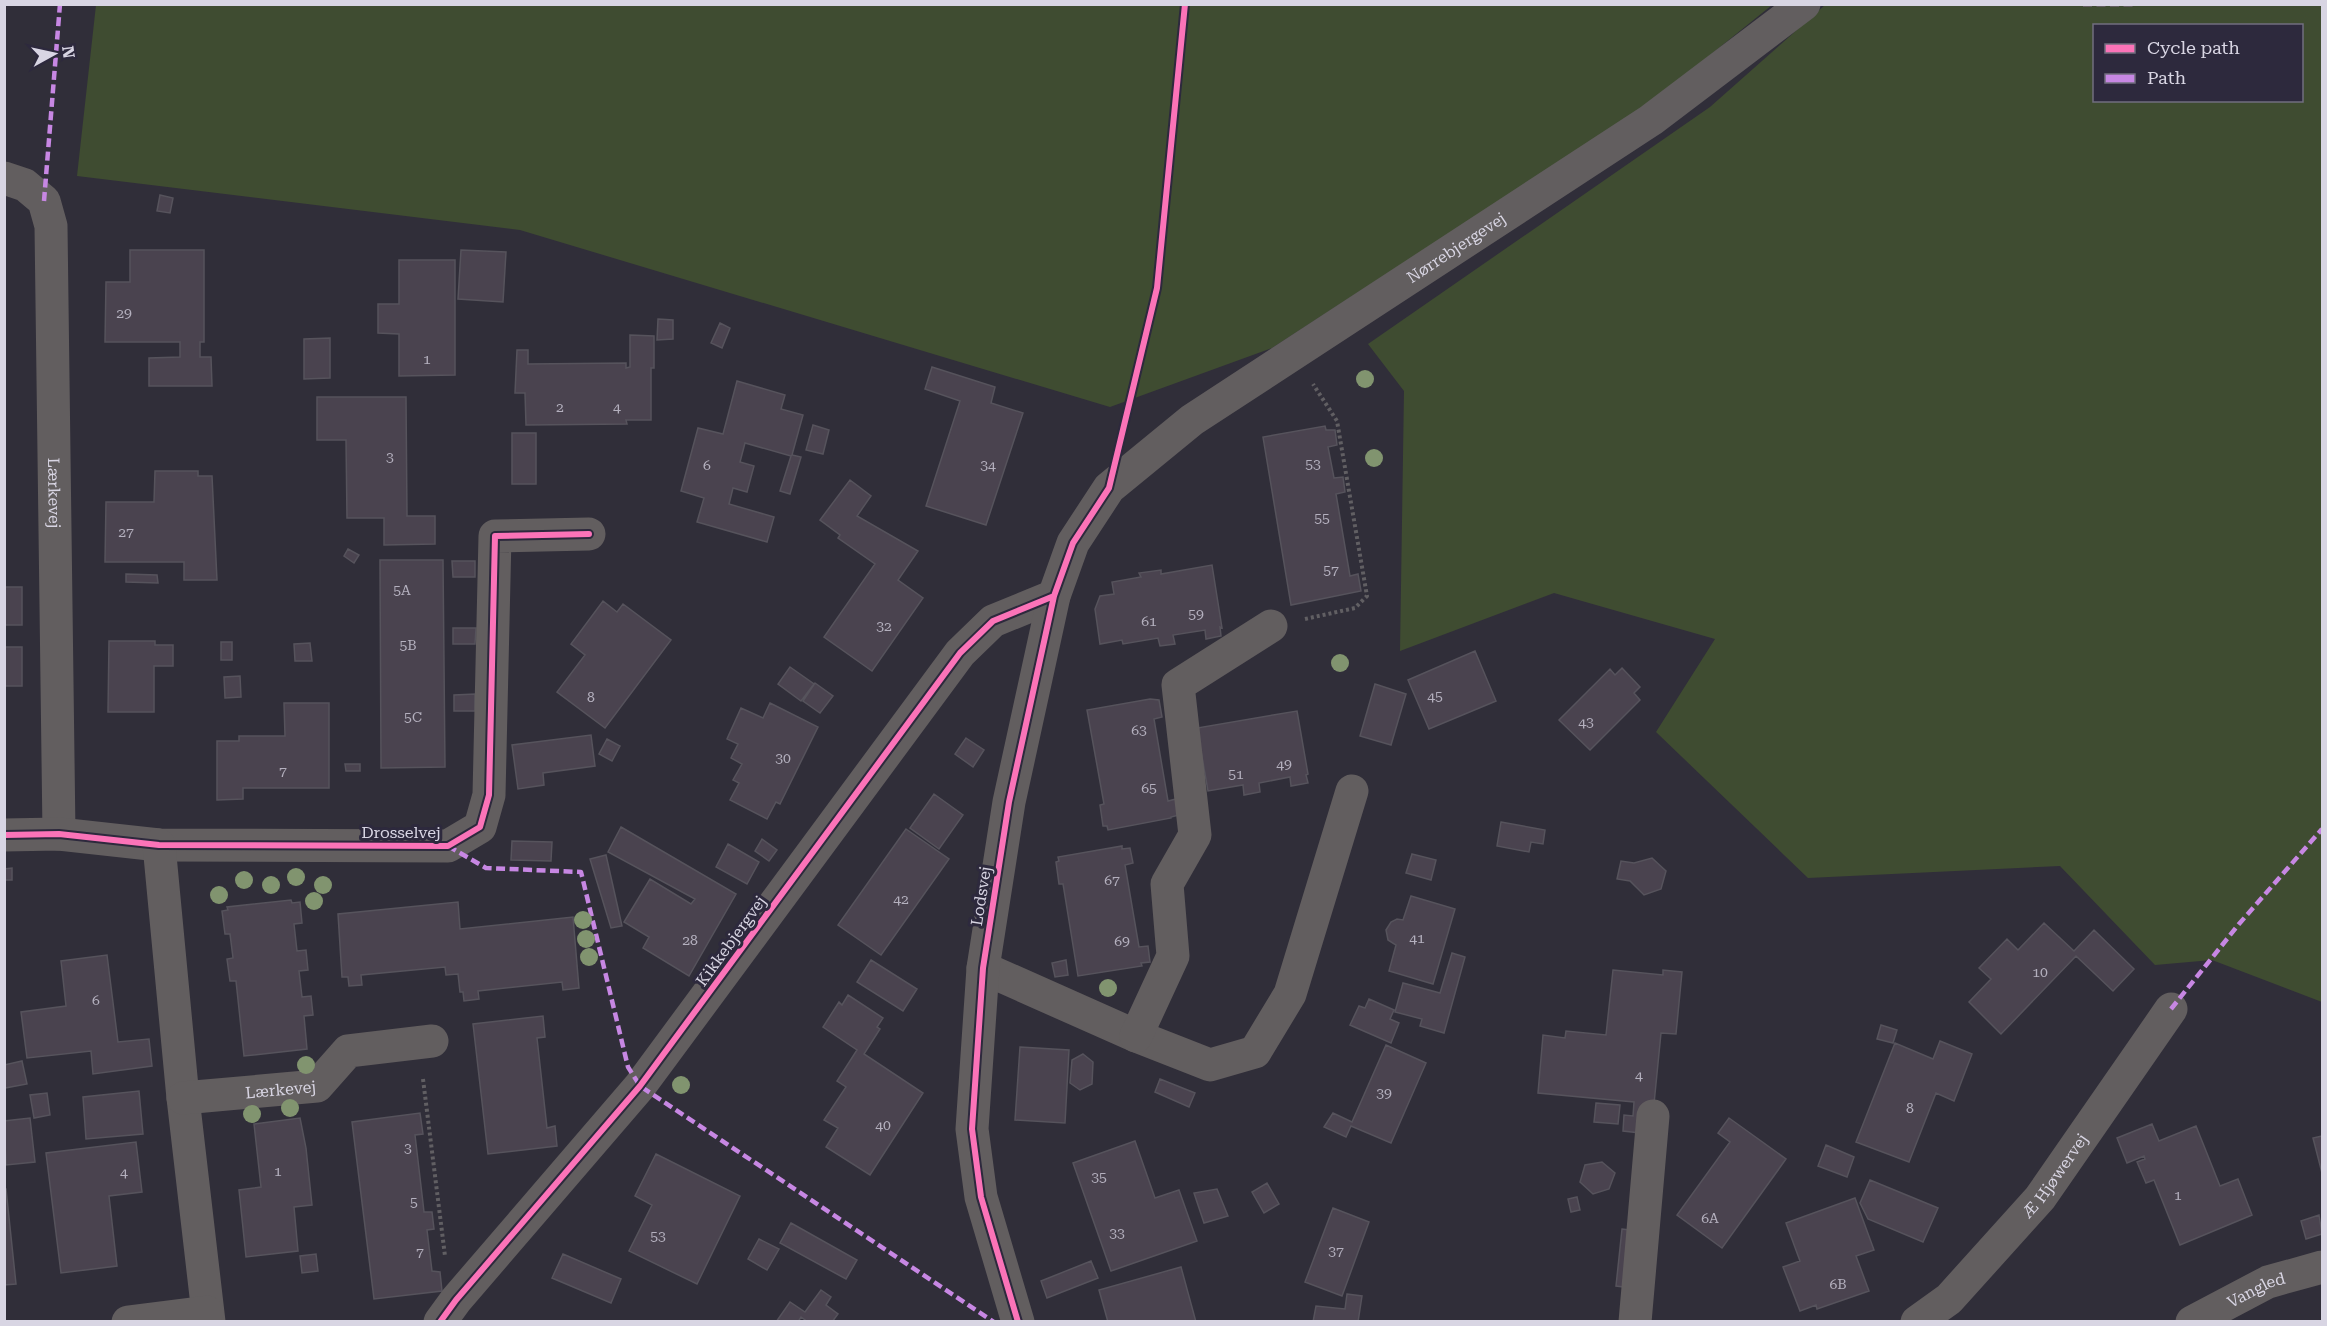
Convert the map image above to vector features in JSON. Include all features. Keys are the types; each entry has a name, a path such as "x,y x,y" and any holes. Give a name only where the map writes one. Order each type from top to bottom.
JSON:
{"street":[{"name":"Nørrebjergevej","path":"1108,488 1192,420 1651,120 1804,4"},
{"name":"Lærkevej","path":"4,178 24,185 44,201 51,226 59,834"},
{"name":"Lodsvej","path":"1018,1322 981,1197 972,1129 983,968 1009,802 1054,596 1073,543 1108,488"},
{"name":"Drosselvej","path":"4,835 59,834 159,845 448,846 480,826 489,795 495,536 589,534"},
{"name":"Kikkebjergvej","path":"448,1311 640,1086 960,652 993,621 1054,596"},
{"path":"1136,1036 1173,956 1167,884 1195,835 1178,685 1271,626"},
{"path":"983,968 1136,1036 1210,1065 1255,1052 1290,994 1352,791"},
{"path":"128,1322 208,1317 183,1098 159,845"},
{"name":"Æ Hjøwervej","path":"1917,1322 1949,1299 2040,1198 2171,1009"},
{"name":"Lærkevej","path":"183,1098 317,1086 348,1050 425,1041"},
{"path":"1635,1322 1653,1116"},
{"name":"Vangled","path":"2192,1322 2268,1282 2322,1267"}],"path":[{"path":"1271,626 1355,608 1367,596 1337,421 1293,354"},
{"path":"425,1041 449,1281 448,1311"}],"green space":[{"path":"96,5 1772,5 1652,102 1272,348 1110,407 520,230 77,176"},
{"path":"1825,5 2322,5 2322,1002 2212,960 2155,965 2060,866 1808,878 1656,732 1715,639 1554,593 1400,651 1404,391 1368,344 1710,107"}],"building":[{"path":"160,195 173,198 170,213 157,211"},
{"path":"130,250 204,250 204,342 200,342 200,357 211,357 212,386 149,386 149,358 180,357 180,342 105,342 106,282 130,282"},
{"path":"461,250 506,252 503,302 458,299"},
{"path":"399,260 455,260 455,375 399,376 399,334 378,333 378,304 399,304"},
{"path":"658,319 673,320 673,339 657,340"},
{"path":"720,323 730,328 722,348 711,343"},
{"path":"630,335 654,336 654,368 651,368 651,420 626,420 627,424 526,425 525,393 515,393 517,350 528,350 528,364 626,363 626,368 630,367"},
{"path":"330,338 330,378 304,379 304,339"},
{"path":"932,367 995,387 991,403 1023,413 986,525 926,506 960,401 925,389"},
{"path":"737,381 785,395 781,409 803,415 792,455 801,457 790,494 780,491 791,456 745,443 740,462 754,466 747,492 733,488 729,504 774,517 767,542 697,522 704,498 681,491 698,428 723,434"},
{"path":"317,397 406,397 407,516 435,516 435,544 384,545 384,518 347,518 346,440 317,440"},
{"path":"813,425 829,430 823,454 806,450"},
{"path":"1325,426 1326,430 1335,430 1337,445 1328,447 1334,478 1343,477 1345,492 1336,494 1350,576 1358,574 1361,591 1291,605 1263,437"},
{"path":"512,433 536,433 536,484 512,484"},
{"path":"155,471 198,471 198,476 212,476 217,580 184,580 184,562 105,562 106,502 154,502"},
{"path":"850,480 871,496 857,516 918,551 898,580 923,598 872,671 824,637 875,564 838,538 840,535 820,520"},
{"path":"348,549 359,555 354,563 344,556"},
{"path":"380,560 443,560 445,767 381,768"},
{"path":"452,561 475,561 475,577 453,577"},
{"path":"1212,565 1222,628 1220,627 1221,636 1206,639 1205,630 1173,635 1175,644 1160,646 1158,638 1123,644 1122,640 1100,644 1095,609 1100,596 1114,594 1112,582 1141,577 1139,573 1161,570 1161,574"},
{"path":"126,574 157,575 158,583 126,582"},
{"path":"4,587 22,587 22,625 4,625"},
{"path":"603,601 617,612 623,604 671,640 605,728 557,692 585,655 571,644"},
{"path":"453,628 476,628 475,644 453,644"},
{"path":"109,641 155,641 155,645 173,645 173,666 154,666 154,712 108,712"},
{"path":"221,642 232,642 232,660 221,660"},
{"path":"310,643 312,661 295,661 294,644"},
{"path":"4,647 22,647 22,686 4,686"},
{"path":"1475,651 1496,701 1429,729 1408,680"},
{"path":"790,667 814,684 801,701 778,684"},
{"path":"1622,668 1640,687 1634,693 1640,700 1590,750 1559,720 1610,669 1615,675"},
{"path":"240,676 241,697 225,698 224,677"},
{"path":"815,683 833,696 820,713 803,701"},
{"path":"1375,684 1406,694 1391,745 1360,736"},
{"path":"475,694 475,711 454,711 454,695"},
{"path":"1150,699 1159,700 1162,717 1154,719 1168,801 1176,799 1179,815 1108,830 1107,826 1103,826 1100,805 1104,804 1087,710"},
{"path":"284,703 329,703 329,788 243,788 243,799 217,800 217,741 239,741 239,736 285,736"},
{"path":"770,703 818,727 780,804 776,802 767,819 730,800 739,783 733,780 742,764 731,758 738,744 727,739 741,708 763,718"},
{"path":"1297,711 1308,783 1291,786 1290,777 1259,783 1260,792 1244,795 1243,785 1208,791 1197,728"},
{"path":"591,735 595,766 543,773 544,785 518,789 512,745"},
{"path":"966,738 984,750 973,767 955,754"},
{"path":"607,739 620,746 612,761 599,754"},
{"path":"345,764 360,764 360,771 346,771"},
{"path":"934,794 963,815 939,849 910,828"},
{"path":"1501,822 1545,830 1543,844 1531,842 1529,852 1497,846"},
{"path":"621,827 736,894 689,976 643,948 649,937 624,922 650,879 691,904 695,899 608,852"},
{"path":"906,829 949,859 881,955 838,925"},
{"path":"762,839 777,850 769,861 755,851"},
{"path":"512,841 552,842 551,861 511,860"},
{"path":"728,844 759,862 747,884 716,867"},
{"path":"1122,846 1122,849 1130,848 1133,863 1125,865 1139,947 1148,946 1150,962 1141,963 1142,966 1078,976 1063,884 1059,884 1056,862 1059,861 1058,857"},
{"path":"1412,854 1436,860 1431,880 1406,873"},
{"path":"606,855 622,926 611,928 590,859"},
{"path":"1652,858 1666,871 1661,889 1644,895 1630,881 1617,879 1621,861 1634,863"},
{"path":"12,868 12,880 4,880 4,869"},
{"path":"1411,896 1455,909 1433,984 1389,971 1396,945 1388,940 1386,930 1391,922 1397,919 1403,920"},
{"path":"291,900 292,903 300,902 302,923 294,924 297,951 306,950 308,970 299,971 302,997 311,996 313,1015 304,1016 307,1049 244,1056 236,981 230,981 227,959 233,958 230,934 225,934 222,911 228,910 227,907"},
{"path":"458,902 460,929 573,917 579,988 563,990 562,982 478,991 479,999 464,1001 463,992 460,992 458,974 446,975 445,967 361,975 362,985 349,986 348,977 342,977 338,914"},
{"path":"2044,923 2074,951 2094,930 2134,969 2113,991 2076,956 2001,1034 1969,1002 1991,979 1979,968 2007,939 2018,950"},
{"path":"1452,953 1465,957 1444,1033 1420,1026 1422,1019 1395,1012 1403,983 1440,993"},
{"path":"107,955 118,1042 149,1039 152,1066 93,1074 91,1051 27,1058 21,1012 66,1006 61,961"},
{"path":"871,960 917,989 903,1011 857,982"},
{"path":"1066,960 1068,975 1055,977 1052,963"},
{"path":"1613,970 1663,975 1663,970 1682,972 1676,1034 1661,1033 1649,1134 1623,1131 1624,1115 1633,1116 1634,1102 1538,1093 1543,1035 1565,1038 1566,1031 1606,1035"},
{"path":"848,995 883,1018 877,1027 880,1029 864,1054 923,1093 870,1175 826,1147 838,1128 824,1120 846,1087 837,1081 857,1050 823,1027 839,1002 842,1005"},
{"path":"1369,999 1394,1010 1390,1019 1399,1023 1391,1043 1350,1025 1359,1006 1365,1008"},
{"path":"543,1016 545,1037 537,1038 547,1128 555,1126 557,1146 488,1154 473,1024"},
{"path":"1881,1025 1897,1030 1893,1043 1877,1039"},
{"path":"1940,1041 1972,1054 1954,1101 1936,1093 1909,1162 1856,1142 1895,1043 1933,1059"},
{"path":"1386,1045 1426,1063 1391,1143 1351,1126 1346,1137 1324,1127 1333,1113 1352,1122"},
{"path":"1020,1047 1069,1050 1065,1123 1015,1120"},
{"path":"1083,1054 1093,1062 1092,1084 1080,1090 1070,1083 1072,1060"},
{"path":"22,1061 27,1084 5,1088 4,1065"},
{"path":"1160,1079 1195,1093 1189,1107 1155,1092"},
{"path":"139,1091 143,1134 86,1139 83,1097"},
{"path":"47,1093 50,1115 34,1118 30,1095"},
{"path":"1596,1103 1620,1105 1618,1124 1594,1122"},
{"path":"420,1113 423,1134 415,1135 424,1212 432,1212 434,1229 427,1230 432,1271 440,1272 442,1291 374,1299 352,1122"},
{"path":"30,1118 35,1162 6,1165 4,1121"},
{"path":"300,1118 306,1148 312,1205 294,1207 298,1251 246,1257 239,1190 261,1187 254,1124"},
{"path":"1729,1118 1786,1159 1722,1248 1677,1215 1730,1142 1718,1133"},
{"path":"2152,1124 2159,1141 2196,1126 2220,1186 2238,1179 2252,1215 2180,1245 2154,1180 2146,1183 2137,1162 2145,1159 2144,1156 2127,1163 2117,1138"},
{"path":"2322,1136 2322,1173 2313,1138"},
{"path":"1135,1141 1155,1198 1179,1190 1197,1241 1111,1271 1073,1163"},
{"path":"136,1142 142,1192 109,1196 117,1266 61,1273 46,1153"},
{"path":"1826,1145 1854,1157 1847,1177 1818,1166"},
{"path":"656,1154 740,1196 697,1284 629,1251 652,1205 635,1196"},
{"path":"1602,1162 1615,1173 1609,1189 1593,1194 1580,1182 1585,1165"},
{"path":"1870,1180 1938,1208 1923,1242 1868,1219 1860,1203"},
{"path":"1267,1183 1279,1204 1264,1213 1252,1192"},
{"path":"4,1189 6,1189 16,1284 4,1285"},
{"path":"1217,1189 1228,1216 1204,1223 1194,1193"},
{"path":"1577,1197 1580,1210 1571,1212 1568,1199"},
{"path":"1855,1198 1874,1250 1856,1256 1869,1291 1817,1309 1816,1305 1800,1311 1783,1267 1800,1261 1786,1223"},
{"path":"1333,1208 1369,1222 1342,1296 1305,1282"},
{"path":"2319,1215 2322,1234 2306,1239 2301,1221"},
{"path":"791,1223 857,1260 846,1279 780,1243"},
{"path":"1622,1229 1637,1231 1631,1288 1616,1286"},
{"path":"759,1239 779,1249 767,1270 748,1259"},
{"path":"316,1254 318,1271 302,1273 300,1256"},
{"path":"563,1254 621,1279 611,1303 552,1278"},
{"path":"1091,1261 1098,1278 1047,1298 1041,1281"},
{"path":"1181,1267 1196,1322 1108,1322 1099,1290"},
{"path":"821,1290 831,1297 826,1305 838,1314 832,1322 808,1322 801,1317 798,1322 776,1322 790,1302 805,1312"},
{"path":"1347,1294 1362,1296 1358,1322 1313,1322 1316,1306 1345,1309"}],"marked path":[{"path":"44,201 60,4"},
{"path":"2083,4 2134,4"},
{"path":"2171,1009 2239,924 2322,829"},
{"path":"448,846 486,868 581,872 628,1067 640,1086 994,1322"}],"cycle path":[{"path":"1018,1322 981,1197 972,1129 983,968 1009,802 1054,596 1073,543 1109,488 1157,288 1185,4"},
{"path":"4,835 59,834 159,845 448,846 480,827 489,795 495,536 589,534"},
{"path":"440,1322 456,1300 640,1086 960,653 993,621 1054,596"}]}
